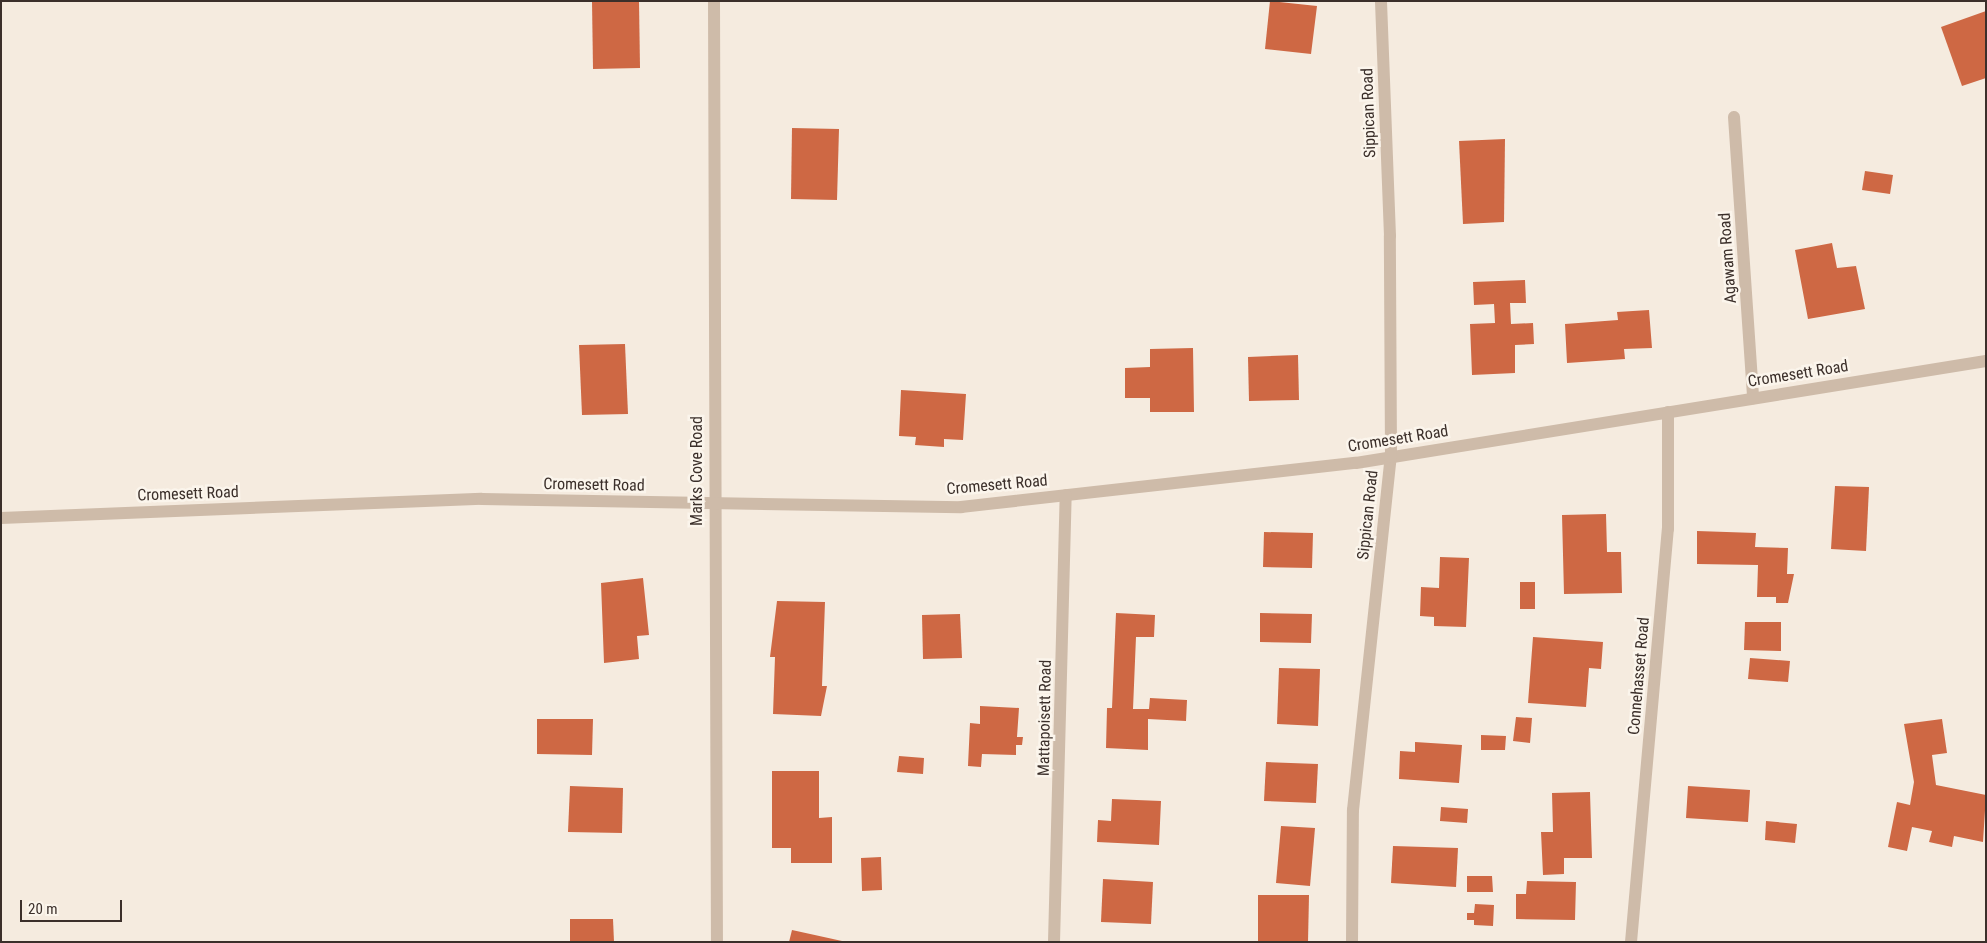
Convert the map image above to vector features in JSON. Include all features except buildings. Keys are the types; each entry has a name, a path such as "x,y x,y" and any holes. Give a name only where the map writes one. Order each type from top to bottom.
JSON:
{"street":[{"name":"Marks Cove Road","path":"714,1 717,110 712,503 717,942"},
{"name":"Sippican Road","path":"1352,942 1353,810 1391,457 1390,236 1381,1"},
{"name":"Agawam Road","path":"1734,117 1753,398"},
{"name":"Cromesett Road","path":"1,518 482,499 961,507 1391,457 1986,361"},
{"name":"Connehasset Road","path":"1631,942 1668,529 1668,412"},
{"name":"Mattapoisett Road","path":"1054,942 1066,495"}]}
